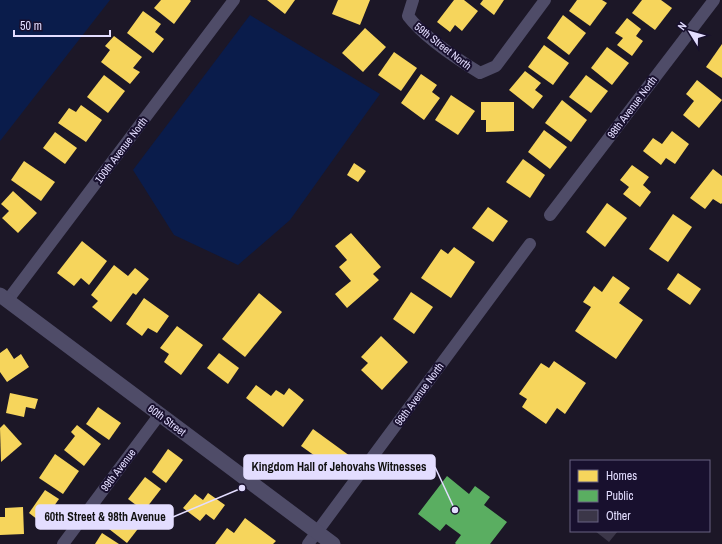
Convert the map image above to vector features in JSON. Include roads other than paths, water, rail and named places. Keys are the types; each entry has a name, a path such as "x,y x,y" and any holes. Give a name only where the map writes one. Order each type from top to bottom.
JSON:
{"street":[{"name":"100th Avenue North","path":"4,298 234,0"},
{"name":"59th Street North","path":"413,0 408,16 417,28 466,65 480,73 496,66 545,0"},
{"name":"98th Avenue North","path":"550,215 714,0"},
{"name":"98th Avenue North","path":"312,538 530,244"},
{"name":"60th Street","path":"4,298 160,414 312,538 333,544"},
{"name":"99th Avenue","path":"63,544 160,414"}],"water":[{"path":"0,0 110,0 0,141"},
{"path":"250,15 380,94 290,220 238,265 174,235 133,170"}],"place":[{"name":"60th Street & 98th Avenue","path":"242,488"},
{"name":"Kingdom Hall of Jehovahs Witnesses","path":"455,510"}]}
